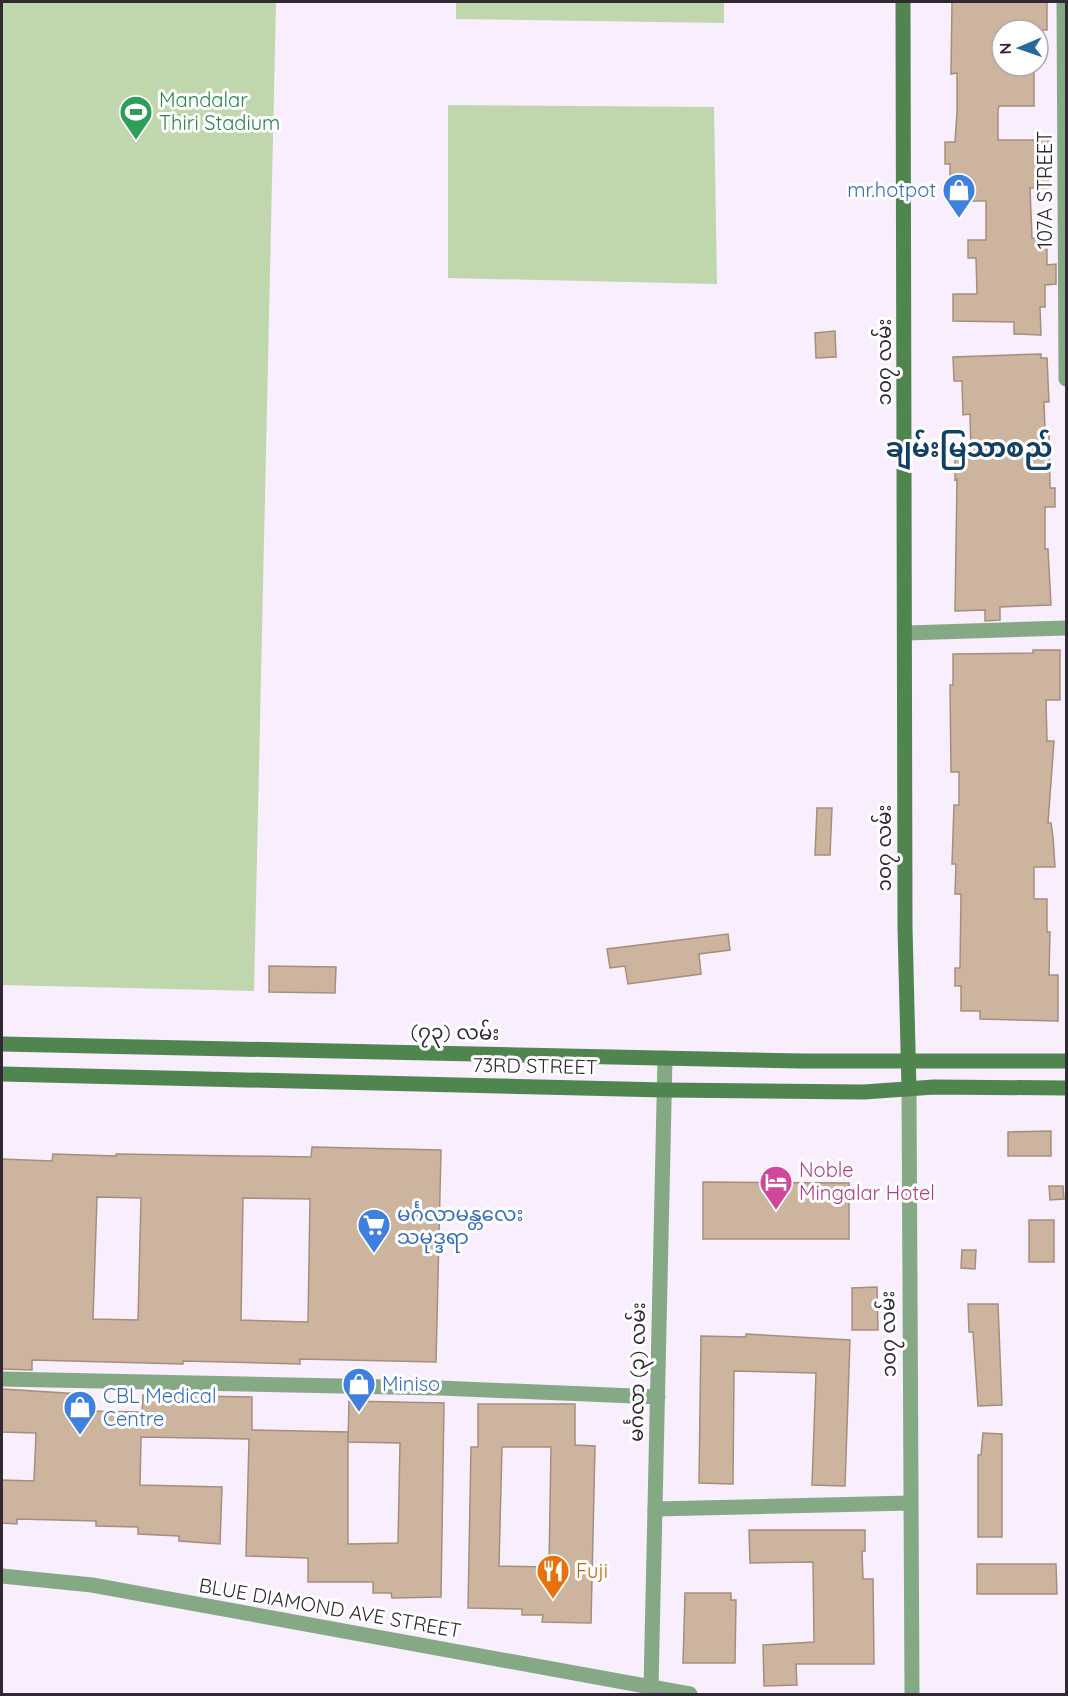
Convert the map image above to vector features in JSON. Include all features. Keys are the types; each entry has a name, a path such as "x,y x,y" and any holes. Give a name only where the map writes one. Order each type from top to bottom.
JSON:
{"main road":[{"name":"၁၀၇ လမ်း","path":"903,2 905,927 909,1089"},
{"name":"(၇၃) လမ်း","path":"2,1044 665,1058 908,1060"},
{"path":"908,1060 1066,1061"},
{"name":"73RD STREET","path":"2,1074 664,1090 864,1092 909,1089 1066,1088"}],"street":[{"name":"107A STREET","path":"1064,2 1066,379"},
{"path":"906,633 1066,628"},
{"name":"မင်္ဂလာ (၃) လမ်း","path":"651,1687 665,1058"},
{"name":"၁၀၇ လမ်း","path":"909,1089 912,1695"},
{"path":"2,1379 440,1388 658,1397"},
{"path":"655,1509 911,1503"},
{"name":"BLUE DIAMOND AVE STREET","path":"2,1576 92,1585 690,1695"}],"green space":[{"path":"2,2 276,2 254,991 2,985"},
{"path":"456,2 724,2 724,23 456,19"},
{"path":"448,105 714,107 717,284 448,278"}],"building":[{"path":"952,2 1047,2 1047,18 990,18 990,78 1034,78 1034,106 999,106 998,140 1050,140 1048,188 1030,188 1032,238 1047,239 1047,265 1056,264 1056,284 1045,285 1045,307 1040,307 1041,335 1014,334 1014,322 953,321 953,294 977,294 976,258 968,258 968,240 986,240 986,201 950,201 950,164 945,164 945,142 955,142 957,112 957,73 951,74"},
{"path":"835,331 836,357 816,358 815,333"},
{"path":"1041,354 1041,358 1047,358 1049,402 1044,402 1045,430 1049,430 1050,488 1055,488 1055,507 1045,507 1045,549 1048,549 1051,605 1000,607 1000,620 985,621 985,610 955,611 957,479 955,480 955,451 971,451 970,414 963,415 962,381 954,381 953,357"},
{"path":"1033,650 1060,650 1060,700 1046,700 1047,741 1054,741 1048,823 1051,823 1055,867 1034,867 1034,899 1047,899 1047,932 1050,932 1049,975 1058,975 1058,1021 980,1019 980,1011 961,1011 961,986 955,986 955,968 960,968 961,894 955,894 956,864 952,864 954,805 959,805 959,772 951,772 950,685 953,685 953,654 1033,653"},
{"path":"817,808 832,808 830,855 815,855"},
{"path":"728,934 730,950 699,954 701,974 628,984 625,966 610,968 607,949"},
{"path":"269,966 336,967 335,993 269,992"},
{"path":"1051,1131 1051,1156 1008,1156 1008,1132"},
{"path":"312,1147 441,1150 436,1362 300,1359 300,1364 183,1361 183,1364 32,1360 32,1370 2,1369 2,1159 52,1161 53,1154 311,1157","holes":["97,1197 141,1198 138,1320 93,1319","243,1198 310,1199 308,1322 241,1320"]},
{"name":"Noble Mingalar Hotel","path":"703,1182 849,1183 849,1239 703,1239"},
{"path":"1049,1186 1063,1186 1064,1199 1050,1200"},
{"path":"1029,1220 1054,1220 1054,1262 1029,1262"},
{"path":"962,1250 976,1250 975,1269 961,1268"},
{"path":"877,1287 878,1330 852,1330 852,1288"},
{"path":"968,1304 998,1304 1002,1405 978,1406 973,1332 969,1332"},
{"path":"746,1334 850,1340 845,1486 812,1485 816,1373 734,1371 733,1484 699,1483 701,1336 746,1337"},
{"path":"2,1389 81,1394 81,1411 142,1412 143,1395 252,1397 252,1430 348,1432 348,1442 349,1401 444,1403 441,1597 392,1598 391,1593 373,1593 373,1582 308,1582 308,1558 246,1556 249,1439 141,1437 140,1485 222,1487 220,1544 179,1541 179,1536 138,1534 138,1527 96,1526 96,1521 17,1519 17,1524 2,1523 2,1480 34,1481 36,1433 2,1432","holes":["348,1442 400,1443 398,1543 348,1544"]},
{"path":"478,1404 575,1404 575,1445 595,1446 591,1623 542,1622 543,1615 522,1615 522,1609 468,1608 471,1447 478,1447","holes":["502,1447 551,1447 549,1567 499,1566"]},
{"path":"983,1433 1002,1434 1002,1537 978,1537 978,1455 981,1455"},
{"path":"749,1530 865,1530 865,1551 862,1551 863,1579 873,1579 874,1664 796,1664 797,1685 764,1686 763,1645 814,1642 813,1562 750,1563"},
{"path":"977,1564 1056,1564 1057,1594 977,1594"},
{"path":"685,1593 731,1593 731,1600 736,1600 735,1663 683,1663"}],"place":[{"name":"Mandalar Thiri Stadium","path":"136,141"},
{"name":"mr.hotpot","path":"959,219"},
{"name":"Noble Mingalar Hotel","path":"776,1211"},
{"name":"မင်္ဂလာမန္တလေး သမုဒ္ဒရာ","path":"374,1254"},
{"name":"Miniso","path":"359,1413"},
{"name":"CBL Medical Centre","path":"80,1436"},
{"name":"Fuji","path":"553,1600"}],"district":[{"name":"ချမ်းမြသာစည်","path":"969,448"}]}
